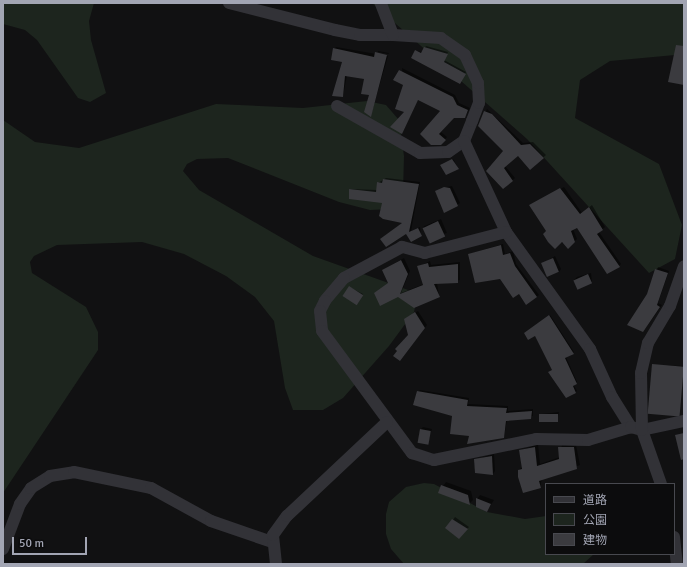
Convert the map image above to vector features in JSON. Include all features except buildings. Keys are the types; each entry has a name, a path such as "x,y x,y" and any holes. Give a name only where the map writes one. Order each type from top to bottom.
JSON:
{"street":[{"path":"229,3 348,33 441,38 465,55 476,72 479,103 464,140 448,152 420,153 336,106"},
{"path":"381,3 393,35"},
{"path":"464,140 506,232 590,349 612,397 636,428 661,483"},
{"path":"506,232 425,253 402,246 344,278 325,301 320,312 322,331 387,422 412,452 434,460 536,439 604,437 636,428 684,421"},
{"path":"636,428 641,373 648,343 670,306 684,266"},
{"path":"276,564 272,542 273,535 286,516 387,422"},
{"path":"3,549 20,504 31,488 50,476 74,472 151,488 211,521 272,542"},
{"path":"675,546 677,564"}],"green space":[{"path":"3,3 94,3 89,21 91,40 106,93 90,102 78,98 37,40 25,30 3,24"},
{"path":"372,3 684,3 684,48 675,55 610,61 580,80 575,118 659,164 682,225 675,259 649,273 527,139"},
{"path":"367,101 386,105 399,120 404,156 403,193 391,209 370,210 339,202 228,158 197,159 187,164 183,171 199,190 313,256 411,291 417,298 414,312 389,346 343,398 323,410 293,410 285,388 274,321 255,297 226,276 184,254 142,242 57,245 34,256 30,262 32,273 86,307 98,332 98,350 3,493 3,120 35,142 79,148 216,104 303,108"},
{"path":"424,483 434,484 487,512 525,519 545,516 545,555 593,555 583,564 404,564 391,549 386,534 386,514 389,502 406,487"}]}
